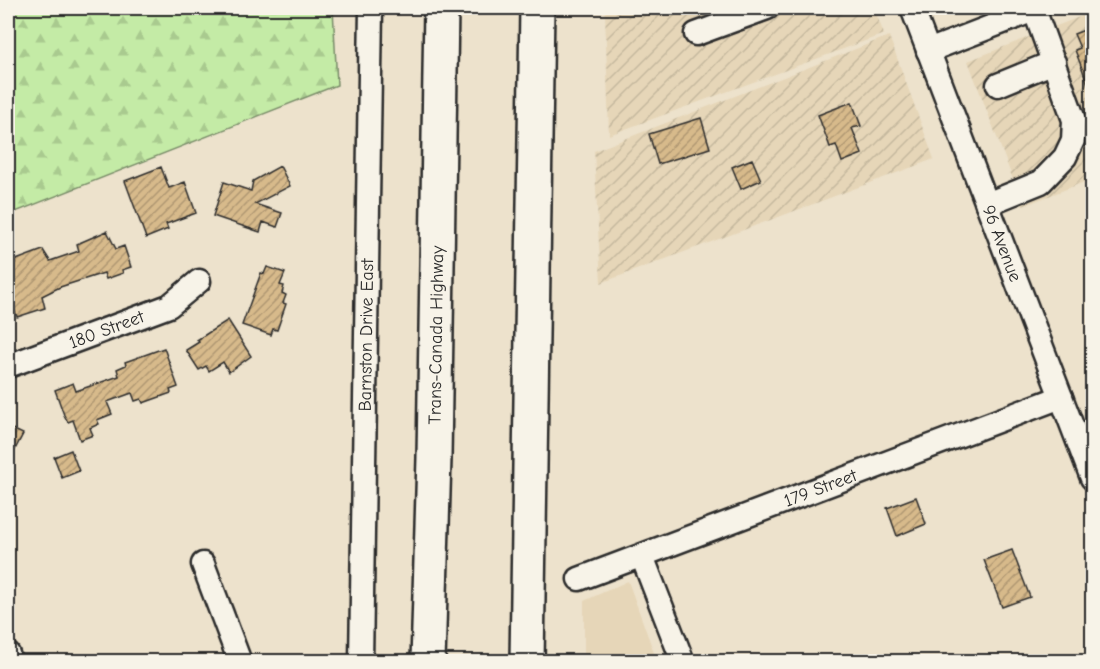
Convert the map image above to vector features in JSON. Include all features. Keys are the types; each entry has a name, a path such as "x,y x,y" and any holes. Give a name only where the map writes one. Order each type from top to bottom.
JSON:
{"highway":[{"name":"Trans-Canada Highway","path":"428,662 441,8"},
{"path":"527,662 537,8"},
{"path":"531,451 539,662"}],"street":[{"name":"Barnston Drive East","path":"362,662 371,8"},
{"path":"696,34 767,8"},
{"name":"96 Avenue","path":"912,8 1092,478"},
{"path":"928,51 1037,8 1054,62 1083,116 1065,157 1053,172 1041,182 987,204"},
{"path":"998,85 1054,62"},
{"name":"180 Street","path":"8,366 169,306 199,281"},
{"name":"179 Street","path":"579,579 1061,397"},
{"path":"642,556 683,662"},
{"path":"203,564 240,662"},
{"path":"8,654 10,662"}],"shaded area":[{"path":"616,8 874,8 884,34 609,135 605,12"},
{"path":"1092,12 1092,179 1023,206 968,61"},
{"path":"889,36 934,159 601,283 594,151"},
{"path":"628,581 657,661 584,661 584,601"}],"green space":[{"path":"8,8 333,8 337,85 8,215"}],"building":[{"path":"1092,27 1091,92 1075,50 1080,48 1074,34"},
{"path":"852,102 861,126 852,128 862,154 842,162 836,145 830,147 818,115"},
{"path":"701,118 710,148 658,164 649,134"},
{"path":"752,159 761,180 741,189 732,167"},
{"path":"280,166 290,186 255,204 282,213 277,227 263,222 260,232 213,216 224,182 251,191 253,181"},
{"path":"161,167 169,188 185,182 196,213 166,224 168,229 146,238 125,181"},
{"path":"107,231 116,249 124,246 131,267 122,270 123,273 106,279 104,273 60,287 42,296 45,308 17,317 9,296 13,294 8,279 8,263 43,250 50,261 79,251 77,244"},
{"path":"267,267 285,273 280,285 284,286 282,293 286,295 283,303 286,304 277,330 273,329 271,335 242,325 261,273 264,274"},
{"path":"228,320 251,356 229,372 223,362 209,371 206,366 199,370 186,350"},
{"path":"164,348 178,387 170,390 171,393 143,403 141,399 135,401 132,393 107,402 112,414 97,420 99,424 90,428 93,435 80,440 73,420 68,422 64,415 55,390 73,383 76,391 119,376 117,369 126,365 125,362"},
{"path":"8,427 23,434 8,463"},
{"path":"71,450 79,471 62,478 54,457"},
{"path":"916,497 926,524 897,536 887,508"},
{"path":"1012,550 1030,597 1002,607 984,560"}]}
